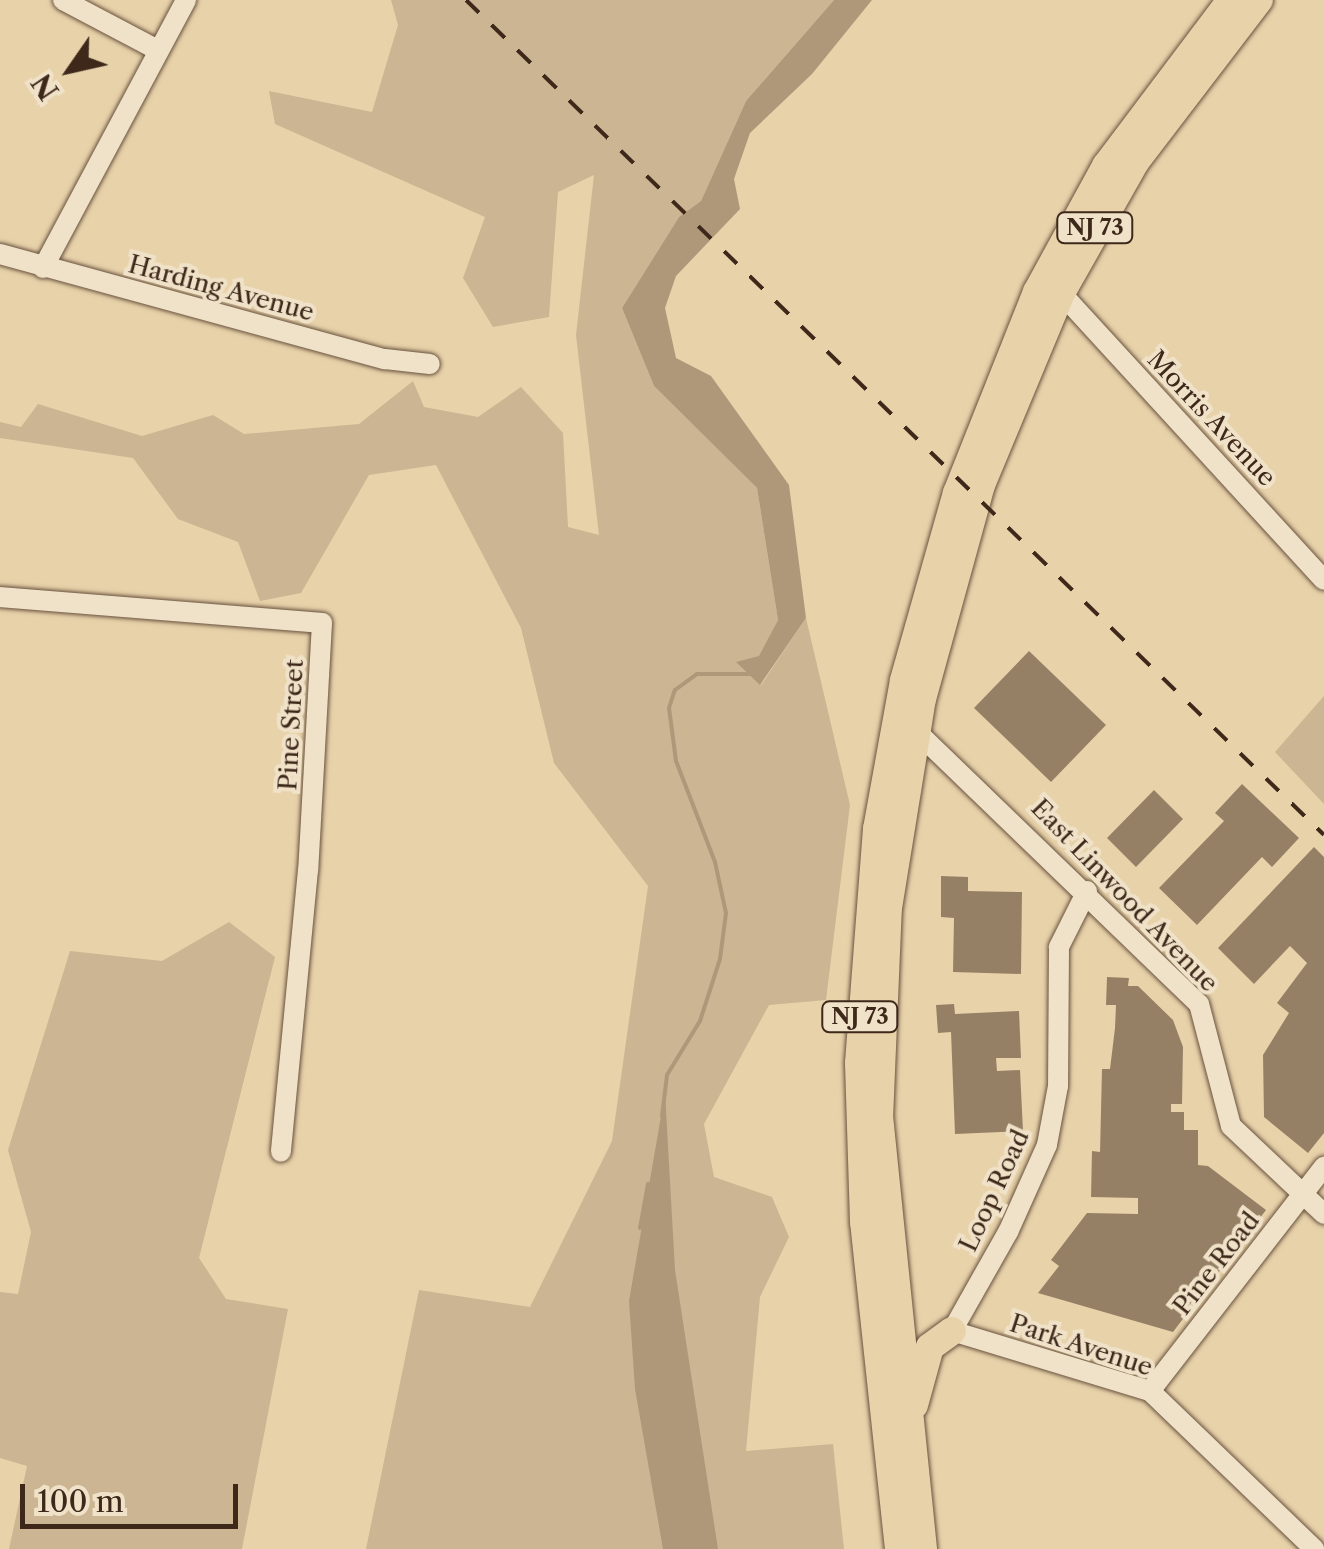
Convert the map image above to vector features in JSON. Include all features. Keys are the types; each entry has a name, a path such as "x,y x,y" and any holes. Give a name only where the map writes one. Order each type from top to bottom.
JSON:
{"highway":[{"name":"NJ 73","path":"899,1549 868,1274 859,1096 868,901 904,680 956,493 1037,292 1106,166 1231,0"},
{"name":"NJ 73","path":"924,1549 886,1225 880,1066 888,908 916,730 979,490 1060,293 1164,118 1259,0"},
{"path":"912,1451 922,1367 930,1348 952,1331"}],"street":[{"path":"63,0 158,50"},
{"path":"43,268 186,0"},
{"name":"Harding Avenue","path":"0,254 371,356 430,364"},
{"name":"Morris Avenue","path":"1060,293 1324,580"},
{"name":"Pine Street","path":"0,596 322,623 308,870 280,1152"},
{"name":"East Linwood Avenue","path":"916,730 1200,1004 1231,1126 1258,1158 1324,1214"},
{"name":"Loop Road","path":"952,1331 1008,1232 1047,1145 1058,1086 1061,939 1087,891"},
{"name":"Pine Road","path":"1150,1391 1324,1167"},
{"name":"Park Avenue","path":"952,1331 1150,1391 1314,1549"}],"shaded area":[{"path":"391,0 834,0 746,101 701,201 679,217 622,308 654,386 757,488 778,620 759,657 737,662 761,685 806,618 850,805 826,1000 769,1005 704,1124 714,1177 772,1197 789,1237 760,1297 746,1451 833,1444 844,1549 366,1549 419,1290 530,1307 612,1141 648,886 554,763 521,628 436,465 369,475 301,593 260,601 238,542 178,519 133,458 0,438 0,422 21,427 38,404 142,436 213,415 244,434 359,424 413,381 424,407 478,417 521,387 563,433 568,527 599,535 576,335 594,175 558,192 549,317 493,327 463,278 485,217 275,124 269,91 372,112 398,25"},
{"path":"834,0 872,0 812,74 750,133 734,179 740,209 676,276 665,308 676,358 711,376 789,485 806,618 760,685 736,662 759,656 778,620 757,488 654,386 622,308 679,217 701,201 746,101"},
{"path":"1324,696 1324,804 1275,752"},
{"path":"229,922 275,957 199,1258 226,1299 288,1309 242,1549 9,1549 27,1466 0,1458 0,1292 18,1294 31,1232 8,1150 70,951 162,961"},
{"path":"665,1093 675,1270 718,1549 663,1549 635,1389 629,1301"}],"building":[{"path":"1029,651 1106,725 1051,782 974,708"},
{"path":"1242,784 1299,838 1272,867 1262,857 1197,925 1159,888 1224,821 1215,813"},
{"path":"1154,790 1183,819 1136,867 1107,838"},
{"path":"1314,847 1324,857 1324,1133 1308,1153 1264,1117 1263,1055 1289,1013 1277,1003 1307,963 1290,946 1254,984 1218,948"},
{"path":"941,876 968,877 968,891 1022,892 1021,974 953,972 954,918 941,917"},
{"path":"1107,977 1129,978 1128,986 1138,986 1173,1020 1183,1047 1182,1104 1171,1104 1171,1112 1184,1112 1184,1130 1198,1130 1198,1165 1208,1166 1266,1210 1173,1332 1038,1293 1059,1266 1051,1260 1087,1213 1138,1214 1138,1198 1091,1197 1092,1151 1100,1152 1102,1069 1110,1069 1115,1028 1116,1005 1106,1005"},
{"path":"954,1004 955,1014 1019,1011 1021,1058 996,1058 997,1071 1020,1070 1023,1131 955,1134 951,1032 938,1033 936,1005"}],"waterway":[{"path":"662,1116 667,1075 700,1021 720,959 726,913 715,862 676,761 669,708 675,690 697,674 754,674"},
{"path":"640,1228 648,1184"}],"railway":[{"path":"466,0 1324,835"}]}
